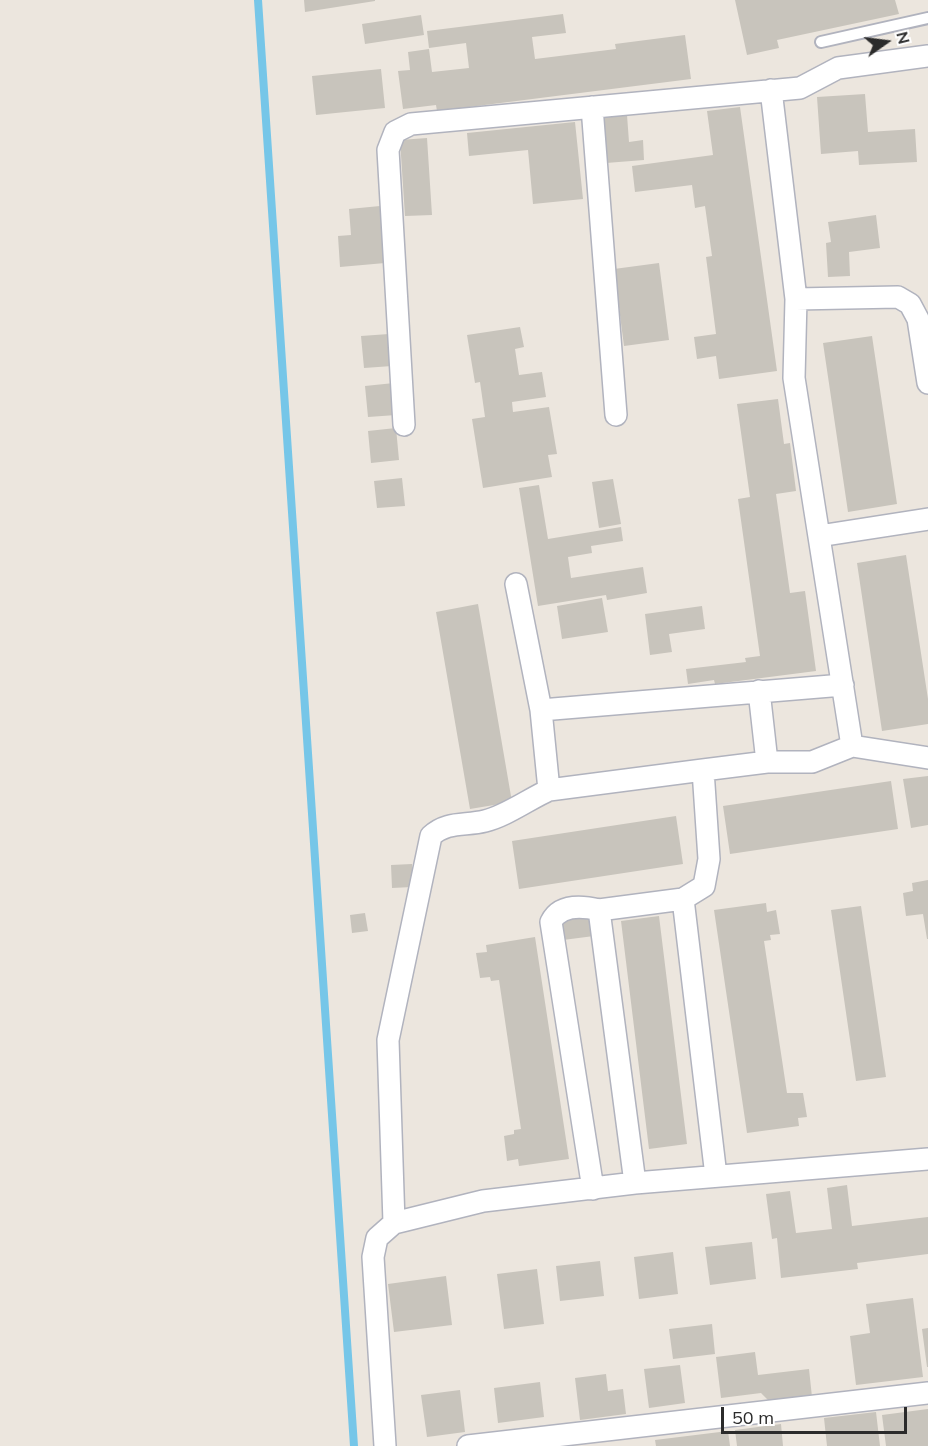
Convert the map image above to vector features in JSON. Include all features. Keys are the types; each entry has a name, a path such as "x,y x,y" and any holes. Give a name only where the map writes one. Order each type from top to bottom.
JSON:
{"street":[{"path":"404,425 388,150 395,132 411,124 800,88 838,68 928,56"},
{"path":"771,90 796,298 794,378 852,746"},
{"path":"592,107 616,415"},
{"path":"796,298 898,297 910,304 918,320 928,383"},
{"path":"819,536 928,519"},
{"path":"516,584 541,710 549,790"},
{"path":"541,710 843,684"},
{"path":"759,691 767,762"},
{"path":"394,1223 388,1040 431,836 439,828 451,824 486,821 549,790 767,762 812,762 852,746 928,758"},
{"path":"593,1188 551,921 555,914 563,910 582,906 599,910 683,899 704,886 708,860 703,770"},
{"path":"683,899 716,1176"},
{"path":"599,910 635,1183"},
{"path":"385,1446 373,1257 377,1238 394,1223 483,1201 635,1183 928,1159"},
{"path":"468,1446 928,1393"}],"lane":[{"path":"821,42 928,18"}],"building":[{"path":"304,0 375,0 375,1 305,12"},
{"path":"735,0 895,0 899,14 777,40 779,48 747,55"},
{"path":"563,14 566,33 532,37 535,59 616,49 615,44 685,35 691,79 437,111 436,105 403,109 398,71 410,70 408,52 429,49 432,72 469,68 466,43 429,48 427,31"},
{"path":"421,15 424,35 365,44 362,24"},
{"path":"381,69 385,108 316,115 312,76"},
{"path":"865,94 868,132 915,129 917,162 859,165 858,151 821,154 817,97"},
{"path":"740,107 777,371 719,379 716,356 697,359 694,337 716,334 706,257 712,256 705,206 695,208 692,185 635,192 632,166 713,155 707,111"},
{"path":"627,115 629,142 643,140 644,160 606,163 603,117"},
{"path":"575,122 583,199 533,204 528,150 469,156 467,133"},
{"path":"427,138 432,215 405,216 400,140"},
{"path":"380,206 385,263 340,267 338,236 351,235 349,209"},
{"path":"876,215 880,248 849,252 850,276 828,277 826,243 831,242 828,222"},
{"path":"659,263 669,340 624,346 614,269"},
{"path":"520,327 524,347 515,349 519,375 542,372 546,397 512,402 513,412 549,407 557,454 548,455 552,477 483,488 472,419 485,417 480,382 475,383 467,335"},
{"path":"389,334 392,366 364,368 361,336"},
{"path":"872,336 897,504 848,512 823,343"},
{"path":"394,383 396,415 368,417 365,386"},
{"path":"778,399 784,444 790,443 796,491 776,494 790,593 805,591 816,671 715,684 714,680 688,684 686,669 746,662 745,658 760,656 738,499 750,497 737,404"},
{"path":"396,428 399,460 371,463 368,431"},
{"path":"402,478 405,506 377,508 374,481"},
{"path":"613,479 621,524 599,528 592,482"},
{"path":"539,485 548,539 621,527 623,541 591,546 592,553 568,557 571,578 643,567 647,593 607,600 606,595 538,606 519,488"},
{"path":"906,555 928,699 928,724 882,731 857,563"},
{"path":"602,598 608,632 562,639 557,606"},
{"path":"478,604 512,802 470,809 436,612"},
{"path":"702,606 705,629 669,634 672,652 650,655 645,614"},
{"path":"928,776 928,825 911,828 903,779"},
{"path":"891,781 898,829 730,854 723,806"},
{"path":"676,816 683,864 519,889 512,841"},
{"path":"412,864 412,887 392,888 391,865"},
{"path":"928,880 927,939 923,914 906,916 903,893 913,891 912,883"},
{"path":"766,903 767,912 776,910 780,934 770,935 771,940 764,941 787,1093 803,1093 807,1117 798,1118 799,1126 747,1133 714,910"},
{"path":"861,906 886,1077 856,1081 831,910"},
{"path":"365,913 368,931 352,933 350,915"},
{"path":"591,913 594,936 563,940 560,917"},
{"path":"659,916 687,1144 649,1149 621,921"},
{"path":"535,937 569,1159 519,1166 518,1159 507,1161 504,1136 514,1134 514,1130 521,1129 499,980 491,981 490,977 480,978 476,953 487,952 486,945"},
{"path":"847,1185 852,1226 928,1217 928,1254 857,1263 858,1269 781,1278 777,1238 772,1239 766,1194 790,1191 796,1233 832,1229 827,1188"},
{"path":"752,1242 756,1279 710,1285 705,1247"},
{"path":"673,1252 678,1294 639,1299 634,1257"},
{"path":"600,1261 604,1296 560,1301 556,1266"},
{"path":"537,1269 544,1324 504,1329 497,1274"},
{"path":"446,1276 452,1325 394,1332 388,1284"},
{"path":"913,1298 923,1377 856,1385 850,1336 870,1333 866,1304"},
{"path":"712,1324 715,1354 673,1359 669,1329"},
{"path":"928,1328 928,1367 927,1367 922,1329"},
{"path":"755,1352 758,1375 809,1369 812,1397 770,1402 761,1393 721,1398 716,1357"},
{"path":"680,1365 685,1403 649,1408 644,1369"},
{"path":"606,1374 608,1391 623,1389 626,1414 580,1420 575,1378"},
{"path":"540,1382 544,1417 498,1423 494,1388"},
{"path":"460,1390 465,1432 427,1437 421,1395"},
{"path":"928,1409 928,1446 886,1446 882,1415"},
{"path":"876,1412 880,1446 827,1446 824,1418"},
{"path":"781,1424 783,1446 737,1446 735,1430"},
{"path":"728,1431 730,1446 656,1446 655,1440"}],"waterway":[{"path":"258,0 354,1446"}]}
